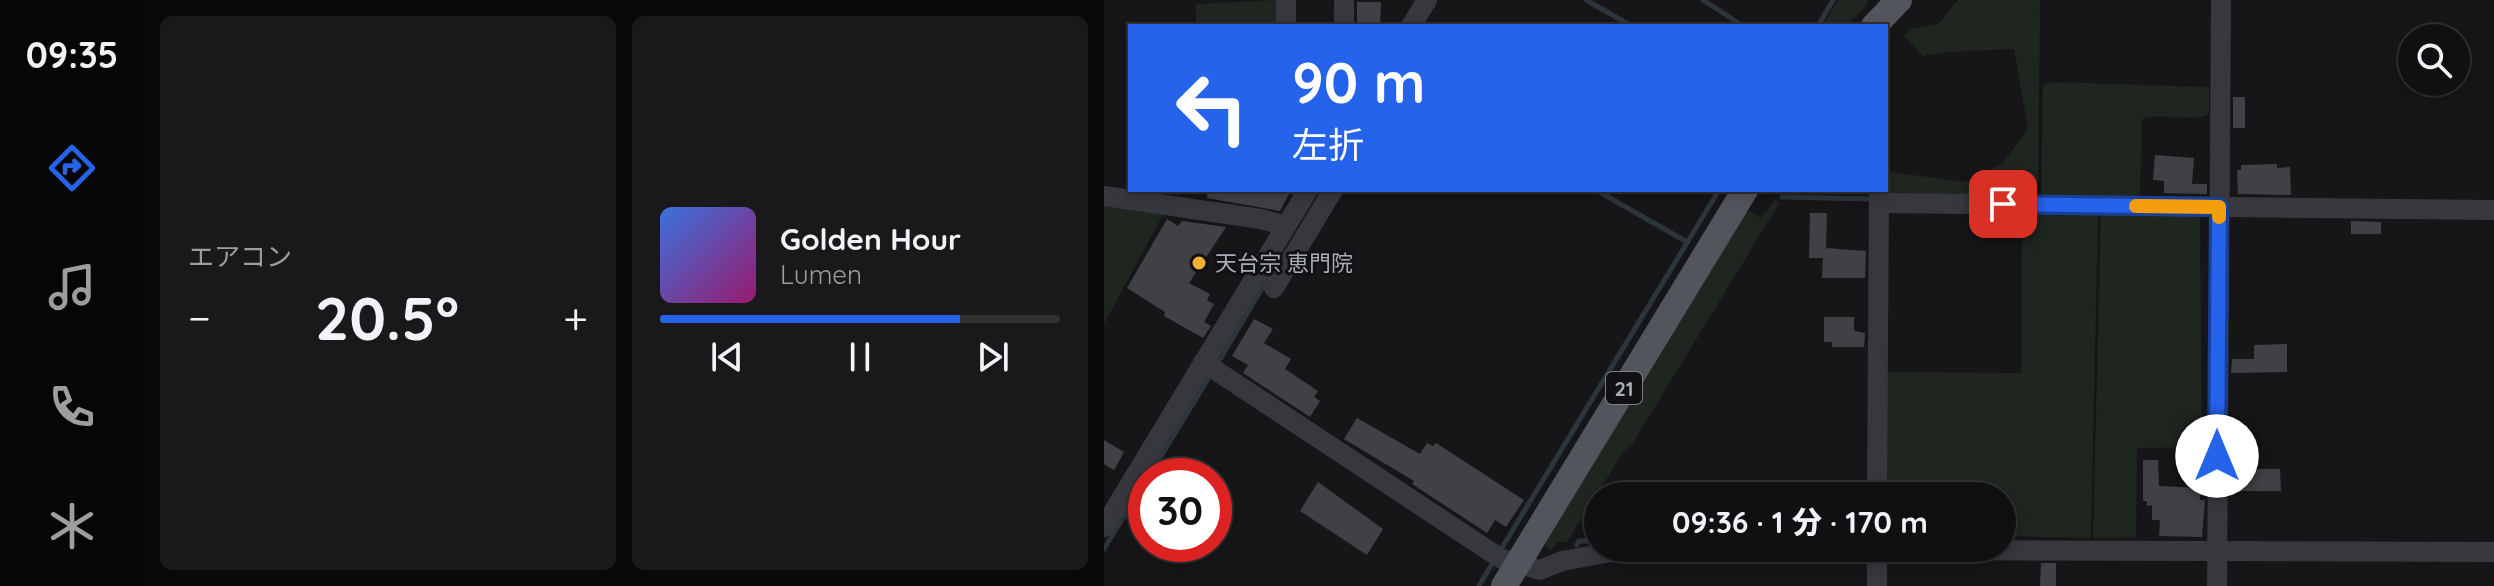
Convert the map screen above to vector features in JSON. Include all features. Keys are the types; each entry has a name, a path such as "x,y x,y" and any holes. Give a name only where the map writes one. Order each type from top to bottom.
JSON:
{"main road":[{"path":"1876,24 1899,0"},
{"name":"21","path":"1503,566 1744,192"}],"street":[{"path":"1286,0 1286,24"},
{"path":"1344,0 1344,24"},
{"path":"1412,24 1427,0"},
{"path":"2217,586 2221,0"},
{"path":"1104,527 1210,367 1307,192"},
{"path":"1274,288 1331,192"},
{"path":"1104,196 1261,219 1286,226"},
{"path":"1877,482 1879,196 2219,207 2494,210"},
{"path":"1210,367 1503,566 1532,569 1551,577 1562,561 1584,557"},
{"path":"2016,549 2494,552"},
{"path":"1877,562 1877,586"}],"shaded area":[{"path":"1277,0 1277,24 1196,24 1196,4"},
{"path":"1838,0 1867,0 1868,3 1849,24 1823,24"},
{"path":"1958,0 2040,0 2038,197 1889,196 1890,172 1966,182 2003,163 2028,128 2014,49 1923,56 1904,36 1910,29 1938,24"},
{"path":"2043,84 2209,87 2209,114 2193,118 2142,119 2140,197 2041,197"},
{"path":"1775,199 1780,202 1631,446 1624,451 1605,482 1584,482 1584,515 1567,542 1558,542 1550,551 1543,542 1745,208 1761,218"},
{"path":"1104,201 1165,211 1104,324"},
{"path":"2022,209 2098,211 2091,538 2016,536 2016,482 1890,482 1885,475 1885,372 2021,373"},
{"path":"2101,210 2193,213 2200,217 2202,447 2137,448 2136,537 2093,538"}],"building":[{"path":"1357,2 1381,2 1380,24 1357,24"},
{"path":"2233,97 2245,97 2245,128 2233,128"},
{"path":"2155,155 2194,158 2192,184 2207,184 2207,194 2164,193 2164,181 2153,180"},
{"path":"2277,164 2277,168 2290,167 2291,195 2238,194 2237,170 2241,170 2241,165"},
{"path":"1208,192 1290,192 1280,211 1207,198"},
{"path":"1810,213 1827,213 1826,248 1866,251 1865,278 1822,278 1823,258 1809,258"},
{"path":"1167,219 1178,226 1182,221 1226,227 1189,283 1210,294 1207,300 1214,304 1204,322 1211,326 1203,338 1164,316 1165,312 1127,288"},
{"path":"2351,221 2381,222 2381,234 2351,234"},
{"path":"1824,317 1854,317 1854,331 1865,333 1864,347 1832,347 1832,342 1824,342"},
{"path":"1254,319 1273,329 1264,343 1291,359 1285,369 1318,391 1314,397 1320,401 1310,417 1243,373 1248,365 1232,356"},
{"path":"2287,344 2287,372 2231,373 2232,359 2254,359 2254,345"},
{"path":"1357,418 1420,454 1427,443 1433,446 1436,443 1524,500 1506,527 1495,520 1487,533 1412,484 1414,481 1344,439"},
{"path":"1104,440 1124,452 1114,470 1104,464"},
{"path":"2143,460 2158,460 2159,486 2200,488 2200,500 2205,500 2202,537 2159,536 2160,520 2152,520 2152,505 2147,506 2147,501 2143,501"},
{"path":"2231,469 2280,469 2281,491 2231,491"},
{"path":"1318,482 1383,529 1367,555 1300,511"},
{"path":"2041,563 2056,563 2056,586 2040,586"}],"waterway":[{"path":"1586,0 1628,24"},
{"path":"1703,0 1740,24"},
{"path":"1819,24 1833,0"},
{"path":"1600,192 1687,242"},
{"path":"1500,551 1718,192"},
{"path":"1782,197 1873,199"},
{"path":"1216,366 1268,278"},
{"path":"1160,458 1211,374"},
{"path":"1104,549 1128,510"},
{"path":"1577,545 1579,541 1584,541"},
{"path":"1479,586 1495,559"}],"slow traffic":[{"path":"2136,206 2219,207 2219,217"}],"place":[{"name":"天台宗 恵門院","path":"1199,263"}],"route":[{"path":"2003,204 2219,207 2217,456"}]}
